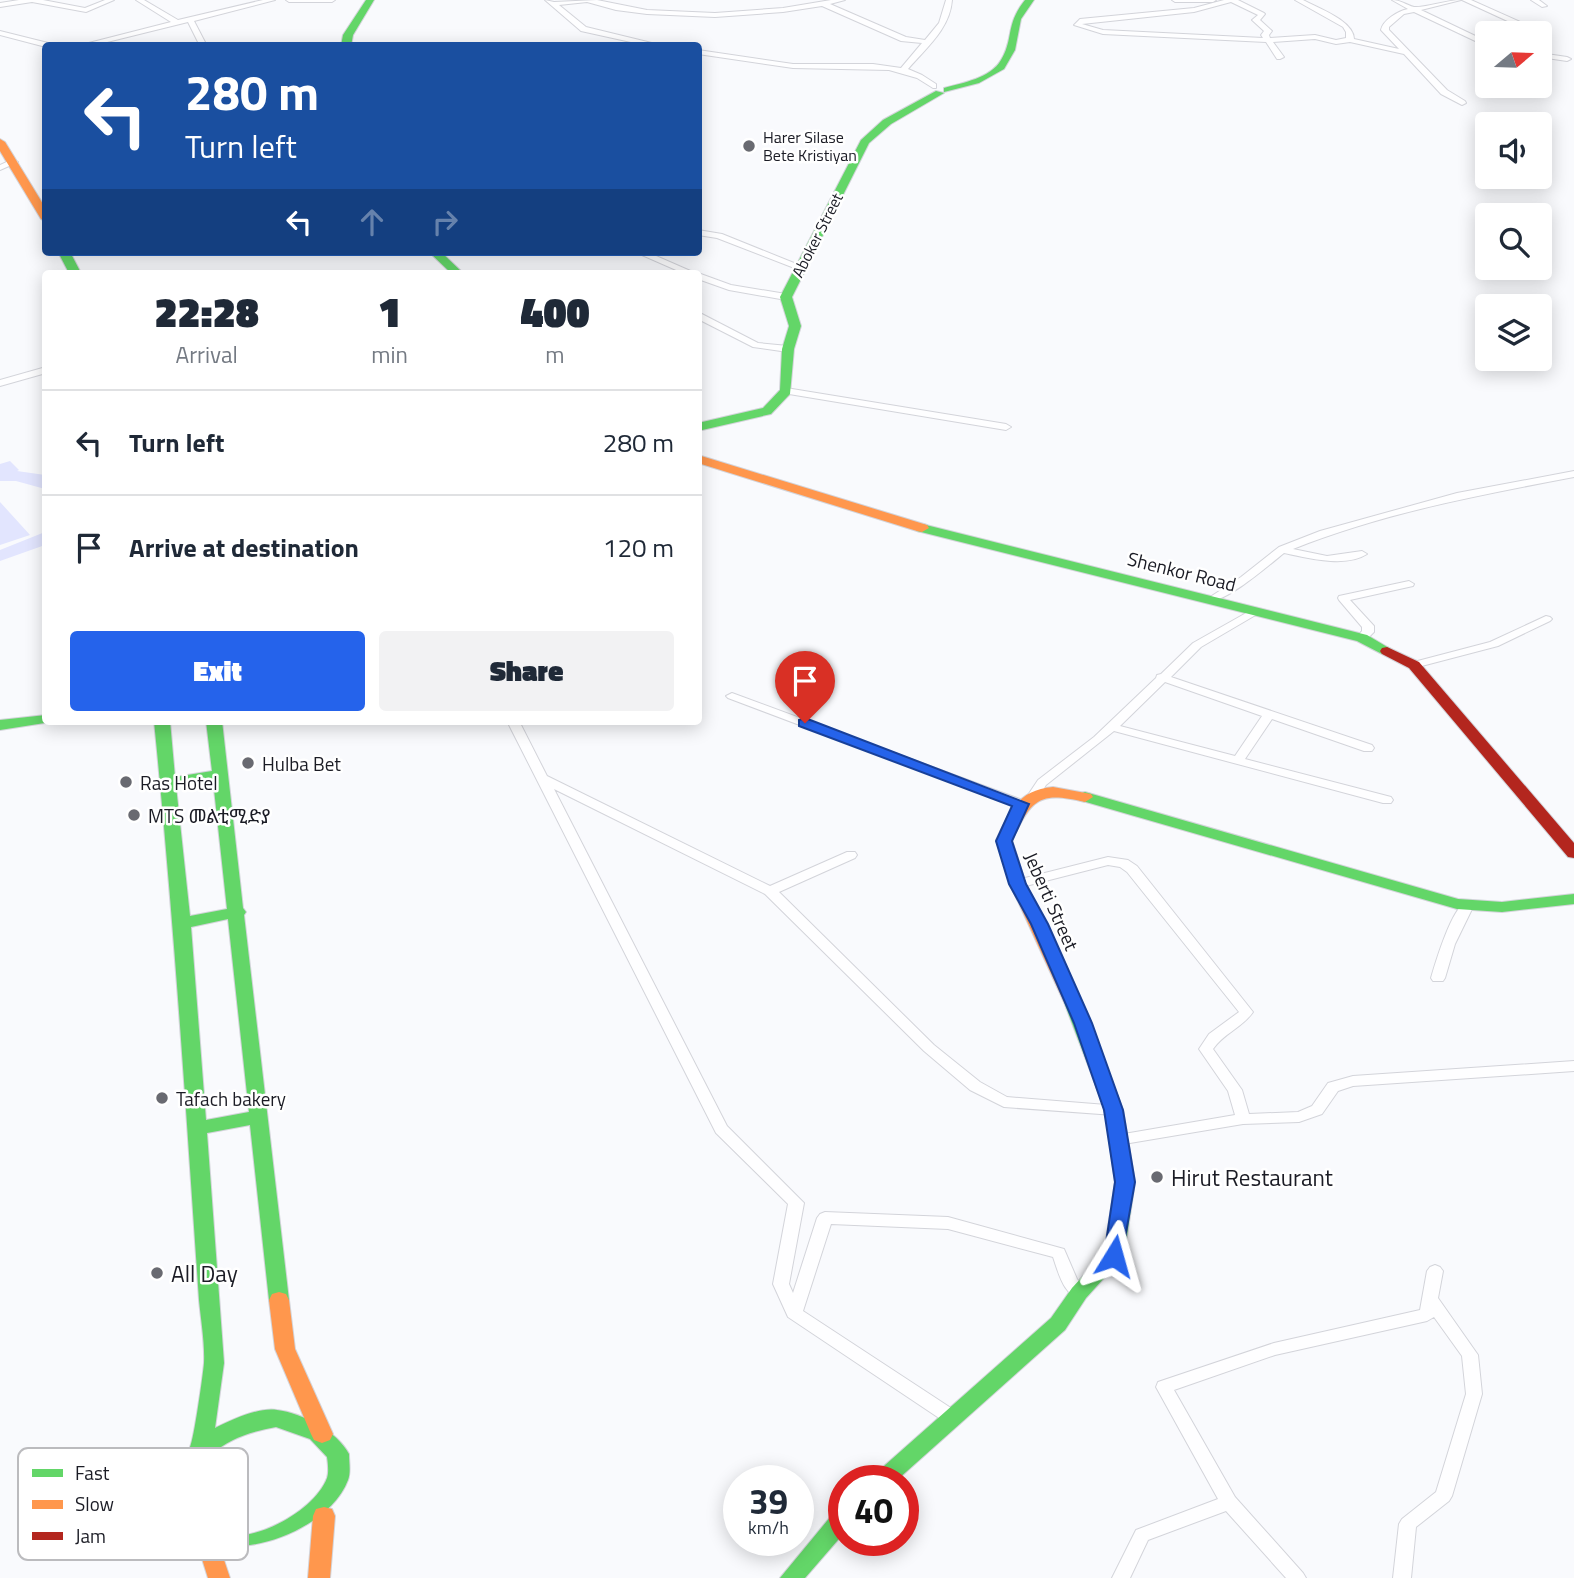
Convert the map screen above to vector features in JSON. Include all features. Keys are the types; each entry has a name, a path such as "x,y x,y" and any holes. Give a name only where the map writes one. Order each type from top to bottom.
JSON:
{"main road":[{"path":"347,42 348,35 370,0"},
{"name":"Aboker Street","path":"786,391 788,349 795,326 786,297 865,142 887,122 940,90 1002,67 1010,53 1014,18 1030,0"},
{"path":"0,142 7,165 42,209"},
{"path":"439,256 454,270"},
{"path":"702,426 767,411 786,391"},
{"name":"Shenkor Road","path":"702,460 901,523 1362,638 1414,666 1574,853"},
{"path":"0,725 42,720"},
{"path":"162,725 182,923 215,1363 201,1448"},
{"path":"214,725 238,912 285,1349 322,1434 336,1452 341,1473 337,1496 324,1516 306,1534 282,1546 248,1552"},
{"path":"168,783 220,774"},
{"path":"1027,800 1062,791 1467,905 1502,907 1574,898"},
{"name":"Jeberti Street","path":"899,1465 1058,1324 1079,1293 1114,1256 1125,1182 1114,1110 1083,1023 1018,884 1004,841 1027,800"},
{"path":"182,923 238,912"},
{"path":"197,1128 259,1117"},
{"path":"202,1448 223,1432 248,1422 276,1418 301,1423 322,1434"},
{"path":"320,1578 324,1516"},
{"path":"791,1578 828,1532"},
{"path":"213,1560 219,1578"}],"street":[{"path":"0,5 32,0 86,10 111,0"},
{"path":"139,0 178,23"},
{"path":"96,42 190,20 212,9 272,0"},
{"path":"289,0 332,0"},
{"path":"550,2 587,0 639,11 701,14 842,0"},
{"path":"903,70 943,25 949,0"},
{"path":"1175,0 1230,0 1262,14 1256,20 1268,31 1265,35 1280,57"},
{"path":"1230,0 1194,10 1080,22 1078,25 1102,32 1268,40 1315,37 1336,42 1350,40 1403,52"},
{"path":"1303,0 1346,26 1350,32 1350,40"},
{"path":"1395,0 1475,39"},
{"path":"1458,0 1402,12 1385,26 1385,30 1403,52 1444,92 1462,103"},
{"path":"1465,0 1514,21"},
{"path":"1534,0 1544,6"},
{"path":"550,2 584,29 643,42"},
{"path":"820,2 904,38 927,42"},
{"path":"190,20 202,42"},
{"path":"0,33 42,44"},
{"path":"116,37 119,42"},
{"path":"702,53 806,67 875,66 903,70 920,76 940,90"},
{"path":"1552,57 1567,59"},
{"path":"702,233 719,236 800,267"},
{"path":"649,256 684,270"},
{"path":"702,277 729,287 786,297"},
{"path":"702,317 756,345 788,349"},
{"path":"0,383 42,371"},
{"path":"786,391 1006,427"},
{"path":"1212,599 1245,579 1283,550 1377,516 1457,496 1574,474"},
{"path":"1283,550 1327,559 1362,554"},
{"path":"1362,638 1368,632 1368,626 1343,598 1409,584"},
{"path":"732,696 1027,800 1042,783 1111,727 1197,645 1255,611"},
{"path":"1414,666 1494,644 1546,619"},
{"path":"1161,677 1268,716 1368,748"},
{"path":"1238,761 1268,716"},
{"path":"515,725 721,1129 796,1203 781,1284 794,1313 951,1417"},
{"path":"1111,727 1387,800"},
{"path":"541,778 770,891 929,1048 975,1086 1004,1102 1114,1110"},
{"path":"770,891 850,855"},
{"path":"1018,884 1108,861 1123,863 1132,869 1246,1012 1243,1018 1216,1034 1206,1049 1235,1090 1243,1119"},
{"path":"1438,978 1448,944 1467,905"},
{"path":"1118,1140 1243,1119 1299,1116 1317,1110 1333,1087 1353,1081 1574,1066"},
{"path":"794,1313 825,1218 948,1223 1059,1253 1070,1282 1079,1293"},
{"path":"1297,1578 1229,1502 1164,1387 1274,1349 1427,1315 1435,1271"},
{"path":"1402,1578 1408,1524 1443,1496 1474,1394 1470,1355 1430,1299"},
{"path":"1121,1578 1142,1535 1229,1502"}],"shaded area":[{"path":"10,461 19,470 17,471 42,475 42,488 16,481 0,481 0,464"},
{"path":"0,502 30,535 0,545"},
{"path":"42,533 42,546 0,561 0,550"}],"traffic: fast":[{"path":"347,42 348,35 370,0"},
{"path":"947,90 985,78 1001,67 1010,50 1016,19 1030,0"},
{"path":"702,426 767,411 786,391 788,349 795,326 786,297 865,142 887,122 939,93"},
{"path":"66,256 73,270"},
{"path":"439,256 454,270"},
{"path":"922,528 1362,638 1387,651"},
{"path":"0,725 42,720"},
{"path":"162,725 182,923 214,1363 201,1448"},
{"path":"214,725 279,1300"},
{"path":"168,783 220,774"},
{"path":"1085,797 1457,904 1502,907 1574,899"},
{"path":"182,923 238,912"},
{"path":"900,1465 1058,1324 1079,1293 1114,1256 1125,1182 1114,1110 1073,1002"},
{"path":"197,1128 259,1117"},
{"path":"248,1544 279,1534 298,1524 328,1496 338,1477 338,1454 318,1433 276,1418"},
{"path":"203,1448 241,1426 276,1418"},
{"path":"791,1578 828,1535"}],"traffic: slow":[{"path":"0,142 42,212"},
{"path":"702,460 922,528"},
{"path":"1073,1002 1018,884 1004,840 1018,812 1032,796 1053,791 1085,797"},
{"path":"279,1300 285,1349 322,1434"},
{"path":"319,1578 324,1516"},
{"path":"213,1560 219,1578"}],"traffic: jam":[{"path":"1387,651 1414,665 1574,853"}],"place":[{"name":"Harer Silase Bete Kristiyan","path":"749,146"},
{"name":"Hulba Bet","path":"248,763"},
{"name":"Ras Hotel","path":"126,782"},
{"name":"MTS መልቲሚድያ","path":"134,815"},
{"name":"Tafach bakery","path":"162,1098"},
{"name":"Hirut Restaurant","path":"1157,1177"},
{"name":"All Day","path":"157,1273"}],"route":[{"path":"805,723 1021,804 1004,841 1018,884 1083,1023 1114,1110 1125,1182 1114,1256"}]}
